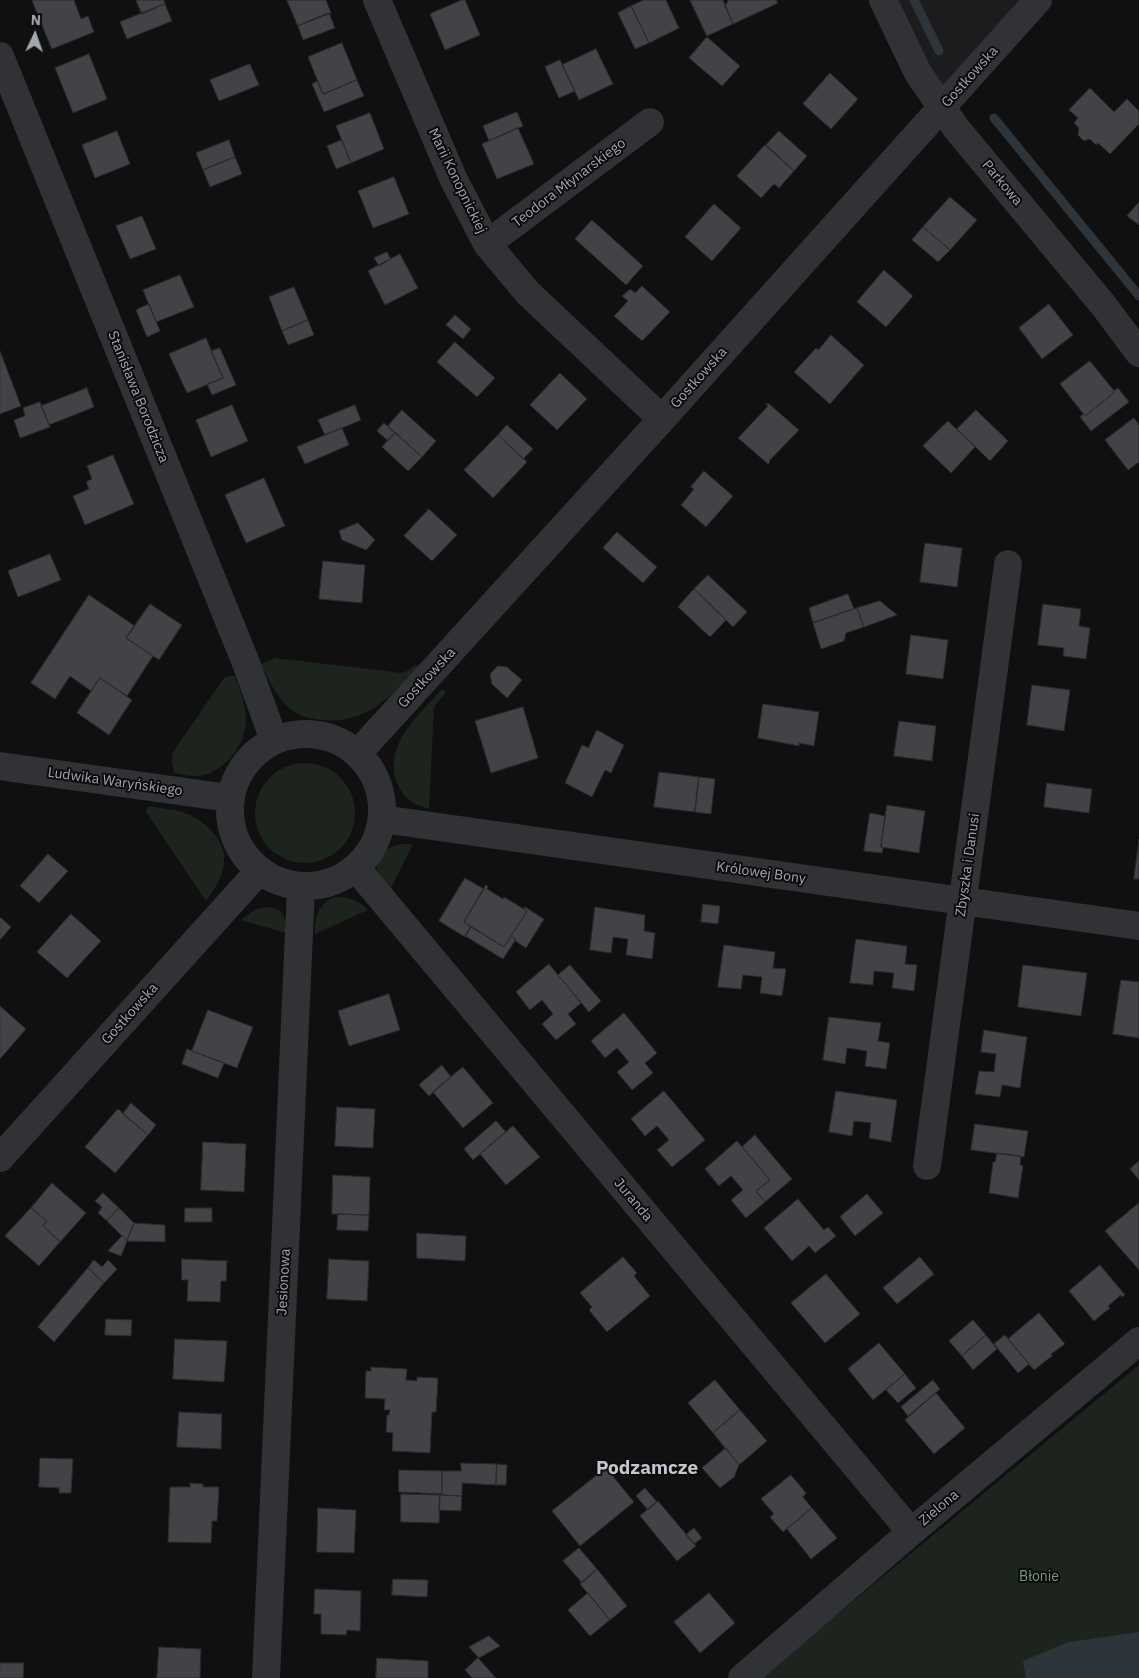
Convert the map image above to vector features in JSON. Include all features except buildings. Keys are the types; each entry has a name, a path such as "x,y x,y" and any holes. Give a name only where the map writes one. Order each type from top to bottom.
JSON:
{"street":[{"name":"Marii Konopnickiej","path":"377,0 452,178 487,244 528,293 662,419"},
{"name":"Parkowa","path":"883,0 918,73 956,128 1104,306 1139,353"},
{"name":"Gostkowska","path":"358,753 662,419 1038,0"},
{"name":"Stanisława Borodzicza","path":"0,56 238,644 274,740"},
{"name":"Teodora Młynarskiego","path":"487,244 650,122"},
{"name":"Zbyszka i Danusi","path":"927,1166 1008,564"},
{"path":"289,734 322,734 348,745 358,753 368,765 380,791 382,819 374,846 356,868 331,883 302,887 273,879 260,870 241,852 232,831 229,798 238,773 259,748 289,734"},
{"name":"Ludwika Waryńskiego","path":"0,766 229,798"},
{"name":"Królowej Bony","path":"382,819 1139,926"},
{"name":"Juranda","path":"356,868 911,1532"},
{"name":"Gostkowska","path":"0,1158 260,870"},
{"name":"Jesionowa","path":"266,1678 302,887"},
{"name":"Zielona","path":"742,1678 911,1532 1139,1341"}],"shaded area":[{"path":"883,0 1038,0 942,108"},
{"path":"1139,1632 1139,1678 1026,1678 1023,1661 1069,1642"}],"green space":[{"path":"276,658 402,673 416,664 418,667 388,698 364,713 351,718 322,720 296,713 278,696 261,664"},
{"path":"235,676 246,718 243,738 238,747 225,763 208,774 189,776 174,773 173,752 224,678"},
{"path":"442,689 446,692 434,707 429,809 408,799 399,788 394,766 395,754 407,730"},
{"path":"305,763 324,767 340,778 351,794 355,813 351,832 340,848 324,859 305,863 286,859 270,848 259,832 255,813 259,794 270,778 286,767"},
{"path":"148,806 175,810 190,815 209,828 219,841 224,855 222,873 206,901 146,812"},
{"path":"402,844 413,844 389,892 379,877 377,868 379,858 386,850"},
{"path":"336,897 353,900 368,910 315,934 315,922 319,911 325,903"},
{"path":"271,907 283,914 286,933 241,920 255,910"},
{"name":"Błonie","path":"1139,1365 1139,1678 760,1678"}],"waterway":[{"path":"914,0 939,51"},
{"path":"994,118 1139,296"}],"district":[{"name":"Podzamcze","path":"647,1469"}]}
